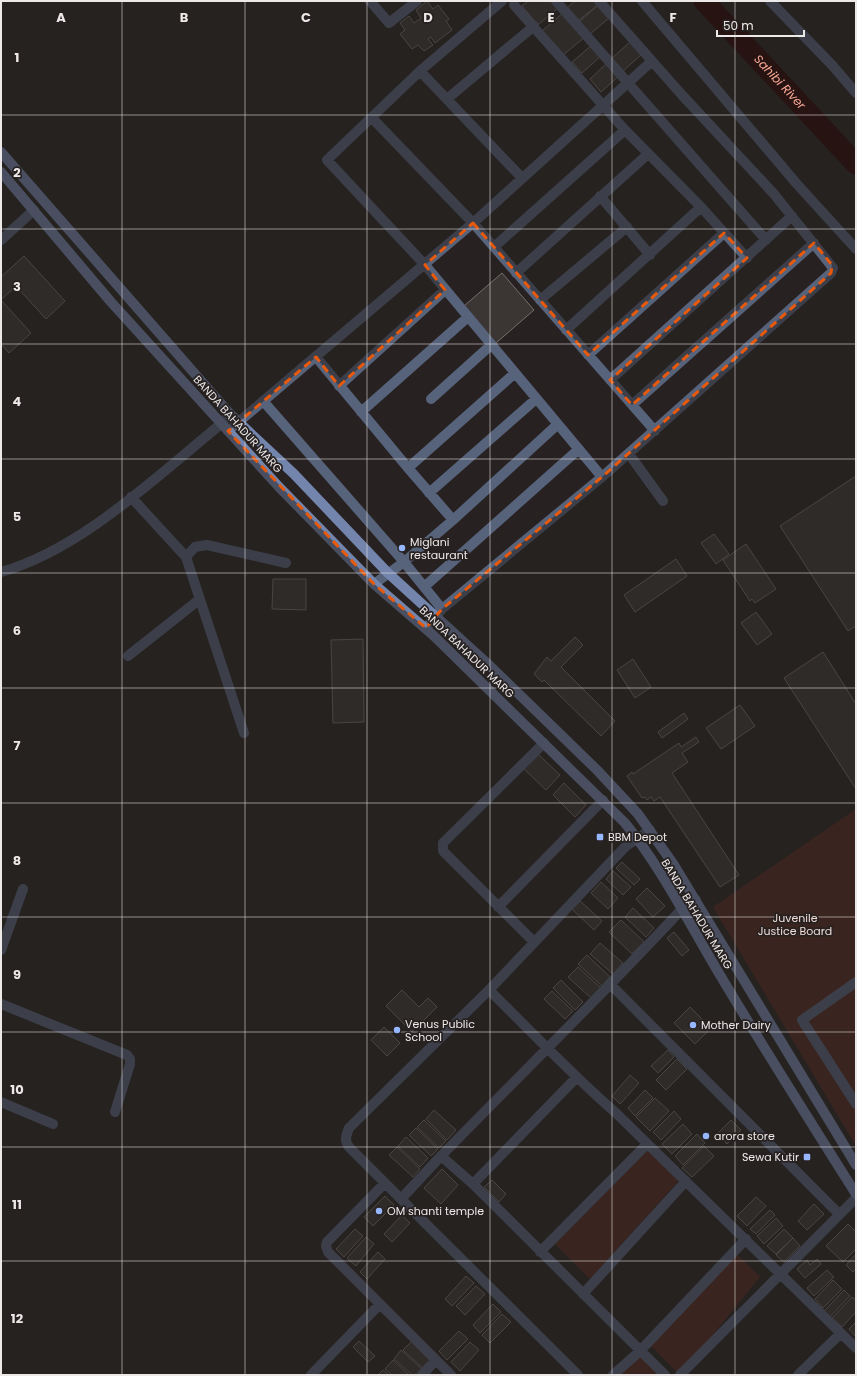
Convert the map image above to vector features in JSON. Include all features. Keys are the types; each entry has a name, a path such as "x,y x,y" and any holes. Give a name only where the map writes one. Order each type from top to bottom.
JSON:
{"street":[{"path":"370,1 389,23 417,1"},
{"path":"502,1 420,71 327,160 425,265 602,477"},
{"path":"556,1 766,240"},
{"path":"426,628 439,613 629,454 831,273 833,268 774,194 599,1"},
{"path":"642,1 796,183 856,249"},
{"path":"770,1 832,65 856,93"},
{"path":"514,5 624,130 701,207 747,258"},
{"path":"447,99 534,26"},
{"path":"1,572 15,568 81,535 224,428 240,422 473,223 652,61"},
{"path":"420,71 522,178"},
{"path":"372,118 473,223 655,431"},
{"path":"494,247 624,130"},
{"name":"BANDA BAHADUR MARG","path":"1,152 230,414 294,474 388,573 439,613 597,770 638,814 674,865 696,900 856,1165"},
{"path":"516,272 648,154"},
{"name":"BANDA BAHADUR MARG","path":"1,172 111,302 224,428 374,584 426,628 584,781 637,838 749,1024 856,1194"},
{"path":"600,196 650,255"},
{"path":"566,330 701,207"},
{"path":"1,240 34,210"},
{"path":"610,380 792,216"},
{"path":"540,300 627,227"},
{"path":"588,355 724,233"},
{"path":"632,404 814,243"},
{"path":"339,386 445,290"},
{"path":"362,412 468,317"},
{"path":"431,399 491,345"},
{"path":"316,357 453,520"},
{"path":"408,468 515,373"},
{"path":"429,493 536,399"},
{"path":"264,402 404,562 424,588 439,613"},
{"path":"224,428 230,414"},
{"path":"374,584 404,562 453,520 558,424"},
{"path":"424,588 579,449"},
{"path":"629,454 663,501"},
{"path":"131,497 186,557 244,733"},
{"path":"186,557 195,547 207,545 286,563"},
{"path":"128,656 200,599"},
{"path":"534,942 443,851 442,847 443,843 544,743"},
{"path":"584,781 597,770"},
{"path":"498,907 603,800"},
{"path":"578,1375 345,1142 349,1128 489,990 626,846 650,830"},
{"path":"1,950 24,889"},
{"path":"401,1199 441,1156 611,985 681,910 696,900"},
{"path":"856,982 804,1017 802,1020 856,1104"},
{"path":"611,985 839,1214"},
{"path":"489,990 548,1047 576,1078 648,1144 856,1348"},
{"path":"1,1004 127,1055 130,1059 130,1064 115,1112"},
{"path":"472,1184 576,1078"},
{"path":"1,1102 53,1124"},
{"path":"540,1252 648,1144"},
{"path":"441,1156 472,1184 665,1375"},
{"path":"582,1294 686,1181"},
{"path":"385,1183 327,1242 326,1246 328,1252 451,1375"},
{"path":"680,1375 856,1198"},
{"path":"613,1375 640,1350 746,1239"},
{"path":"311,1375 380,1304"},
{"path":"798,1375 841,1333"},
{"path":"422,1375 436,1360"}],"highlighted area":[{"path":"473,223 588,355 724,233 747,258 610,380 632,405 814,243 832,265 831,273 602,477 442,609 426,628 374,584 228,431 316,357 339,386 445,290 425,265"}],"green space":[{"name":"Juvenile Justice Board","path":"856,809 856,1146 713,907"},
{"path":"647,1144 682,1177 590,1279 550,1239"},
{"path":"734,1251 760,1277 680,1375 645,1340"},
{"path":"642,1353 665,1375 618,1375"}],"building":[{"path":"427,1 433,9 438,5 449,19 446,21 452,30 435,43 431,37 428,39 433,45 424,51 418,45 412,49 400,34 405,30 400,23 409,16 414,23 421,18 416,10"},
{"path":"528,1 554,1 559,7 538,25 522,6"},
{"path":"575,1 595,1 598,5 578,21 567,8"},
{"path":"598,5 609,18 589,35 579,22"},
{"path":"564,12 585,37 563,55 542,31"},
{"path":"630,42 641,55 622,72 611,59"},
{"path":"592,45 601,56 582,73 572,62"},
{"path":"608,62 620,75 601,92 590,79"},
{"path":"24,256 65,301 46,319 16,286 1,300 1,277"},
{"path":"502,273 534,310 496,343 464,306"},
{"path":"1,300 31,333 9,353 1,344"},
{"path":"856,476 856,626 848,631 780,526"},
{"path":"714,534 729,554 716,564 701,543"},
{"path":"746,544 776,589 755,603 752,599 750,601 723,560"},
{"path":"676,559 687,576 635,612 624,595"},
{"path":"273,579 306,579 306,610 272,609"},
{"path":"756,612 772,634 757,645 741,623"},
{"path":"575,637 583,645 561,667 615,721 601,736 544,680 542,682 534,674 547,657 551,661"},
{"path":"363,639 364,722 333,723 331,640"},
{"path":"823,652 856,704 856,789 784,678"},
{"path":"633,659 651,687 635,698 617,670"},
{"path":"740,705 755,726 721,749 706,728"},
{"path":"684,713 688,719 662,738 658,732"},
{"path":"696,737 699,742 682,753 688,762 672,773 739,875 720,887 660,797 654,801 651,797 647,800 645,797 642,798 627,776 632,772 633,774 679,743 681,747"},
{"path":"537,753 560,775 546,790 523,768"},
{"path":"564,783 586,805 575,817 553,795"},
{"path":"622,862 640,879 634,885 616,868"},
{"path":"613,871 631,887 623,895 606,879"},
{"path":"601,882 618,898 608,909 591,893"},
{"path":"647,888 665,906 653,917 636,899"},
{"path":"579,900 602,921 594,930 571,908"},
{"path":"633,908 654,928 646,937 625,917"},
{"path":"621,920 644,942 632,954 609,932"},
{"path":"674,932 689,950 682,956 667,938"},
{"path":"600,943 623,963 613,974 590,954"},
{"path":"587,955 610,977 602,986 578,964"},
{"path":"578,967 601,988 591,998 568,977"},
{"path":"561,980 583,1002 575,1010 553,988"},
{"path":"402,990 419,1007 428,998 437,1007 412,1032 386,1006"},
{"path":"552,991 573,1011 565,1019 544,999"},
{"name":"Mother Dairy","path":"690,1007 711,1028 695,1044 674,1023"},
{"path":"384,1027 400,1043 387,1056 371,1040"},
{"path":"668,1050 674,1057 658,1073 651,1066"},
{"path":"677,1059 687,1069 666,1090 656,1080"},
{"path":"630,1075 639,1083 620,1104 612,1096"},
{"path":"645,1090 653,1098 635,1116 628,1108"},
{"path":"655,1098 669,1111 650,1131 636,1117"},
{"path":"434,1110 456,1130 447,1140 426,1119"},
{"path":"674,1111 681,1119 661,1140 653,1132"},
{"path":"424,1120 446,1141 439,1148 417,1127"},
{"path":"731,1120 741,1130 727,1144 717,1134"},
{"path":"683,1124 692,1134 672,1154 662,1144"},
{"path":"416,1128 438,1149 431,1156 409,1135"},
{"path":"697,1134 705,1143 683,1165 675,1156"},
{"path":"406,1137 428,1158 420,1167 398,1146"},
{"path":"704,1146 714,1156 692,1177 682,1168"},
{"path":"397,1147 420,1169 413,1177 389,1155"},
{"path":"442,1169 458,1185 441,1204 424,1188"},
{"path":"492,1180 506,1194 499,1202 484,1187"},
{"name":"OM shanti temple","path":"385,1196 394,1205 373,1226 364,1217"},
{"path":"756,1197 766,1206 747,1226 737,1216"},
{"path":"814,1204 824,1214 807,1230 798,1221"},
{"path":"770,1210 775,1215 756,1234 750,1229"},
{"path":"402,1215 410,1223 392,1242 384,1234"},
{"path":"776,1218 783,1226 764,1244 757,1236"},
{"path":"848,1224 856,1232 856,1249 843,1262 826,1246"},
{"path":"355,1229 363,1236 344,1257 336,1249"},
{"path":"784,1229 793,1238 776,1254 767,1246"},
{"path":"366,1237 374,1244 356,1266 347,1258"},
{"path":"793,1238 800,1246 784,1262 776,1255"},
{"path":"378,1252 385,1259 367,1279 360,1272"},
{"path":"856,1254 856,1269 853,1272 846,1265"},
{"path":"817,1259 821,1264 805,1278 797,1269 807,1260 810,1265"},
{"path":"827,1270 834,1277 814,1296 807,1288"},
{"path":"466,1276 474,1283 452,1306 445,1299"},
{"path":"833,1280 842,1289 823,1308 815,1299"},
{"path":"476,1286 485,1294 465,1315 456,1306"},
{"path":"844,1290 850,1296 829,1318 823,1312"},
{"path":"852,1297 856,1300 856,1312 842,1327 832,1318"},
{"path":"493,1304 501,1312 480,1333 473,1325"},
{"path":"502,1314 511,1322 490,1343 482,1335"},
{"path":"856,1322 856,1334 855,1336 849,1329"},
{"path":"459,1331 468,1339 447,1360 439,1351"},
{"path":"359,1341 375,1356 368,1362 353,1347"},
{"path":"412,1341 433,1361 425,1370 403,1350"},
{"path":"470,1342 479,1350 460,1371 451,1362"},
{"path":"401,1350 423,1370 418,1375 412,1375 394,1359"},
{"path":"393,1360 409,1375 392,1375 385,1369"},
{"path":"383,1370 389,1375 378,1375"}],"waterway":[{"name":"Sahibi River","path":"704,1 856,164"}],"place":[{"name":"Miglani restaurant","path":"402,548"},
{"name":"BBM Depot","path":"600,837"},
{"name":"Mother Dairy","path":"693,1025"},
{"name":"Venus Public School","path":"397,1030"},
{"name":"arora store","path":"706,1136"},
{"name":"Sewa Kutir","path":"807,1157"},
{"name":"OM shanti temple","path":"379,1211"}]}
